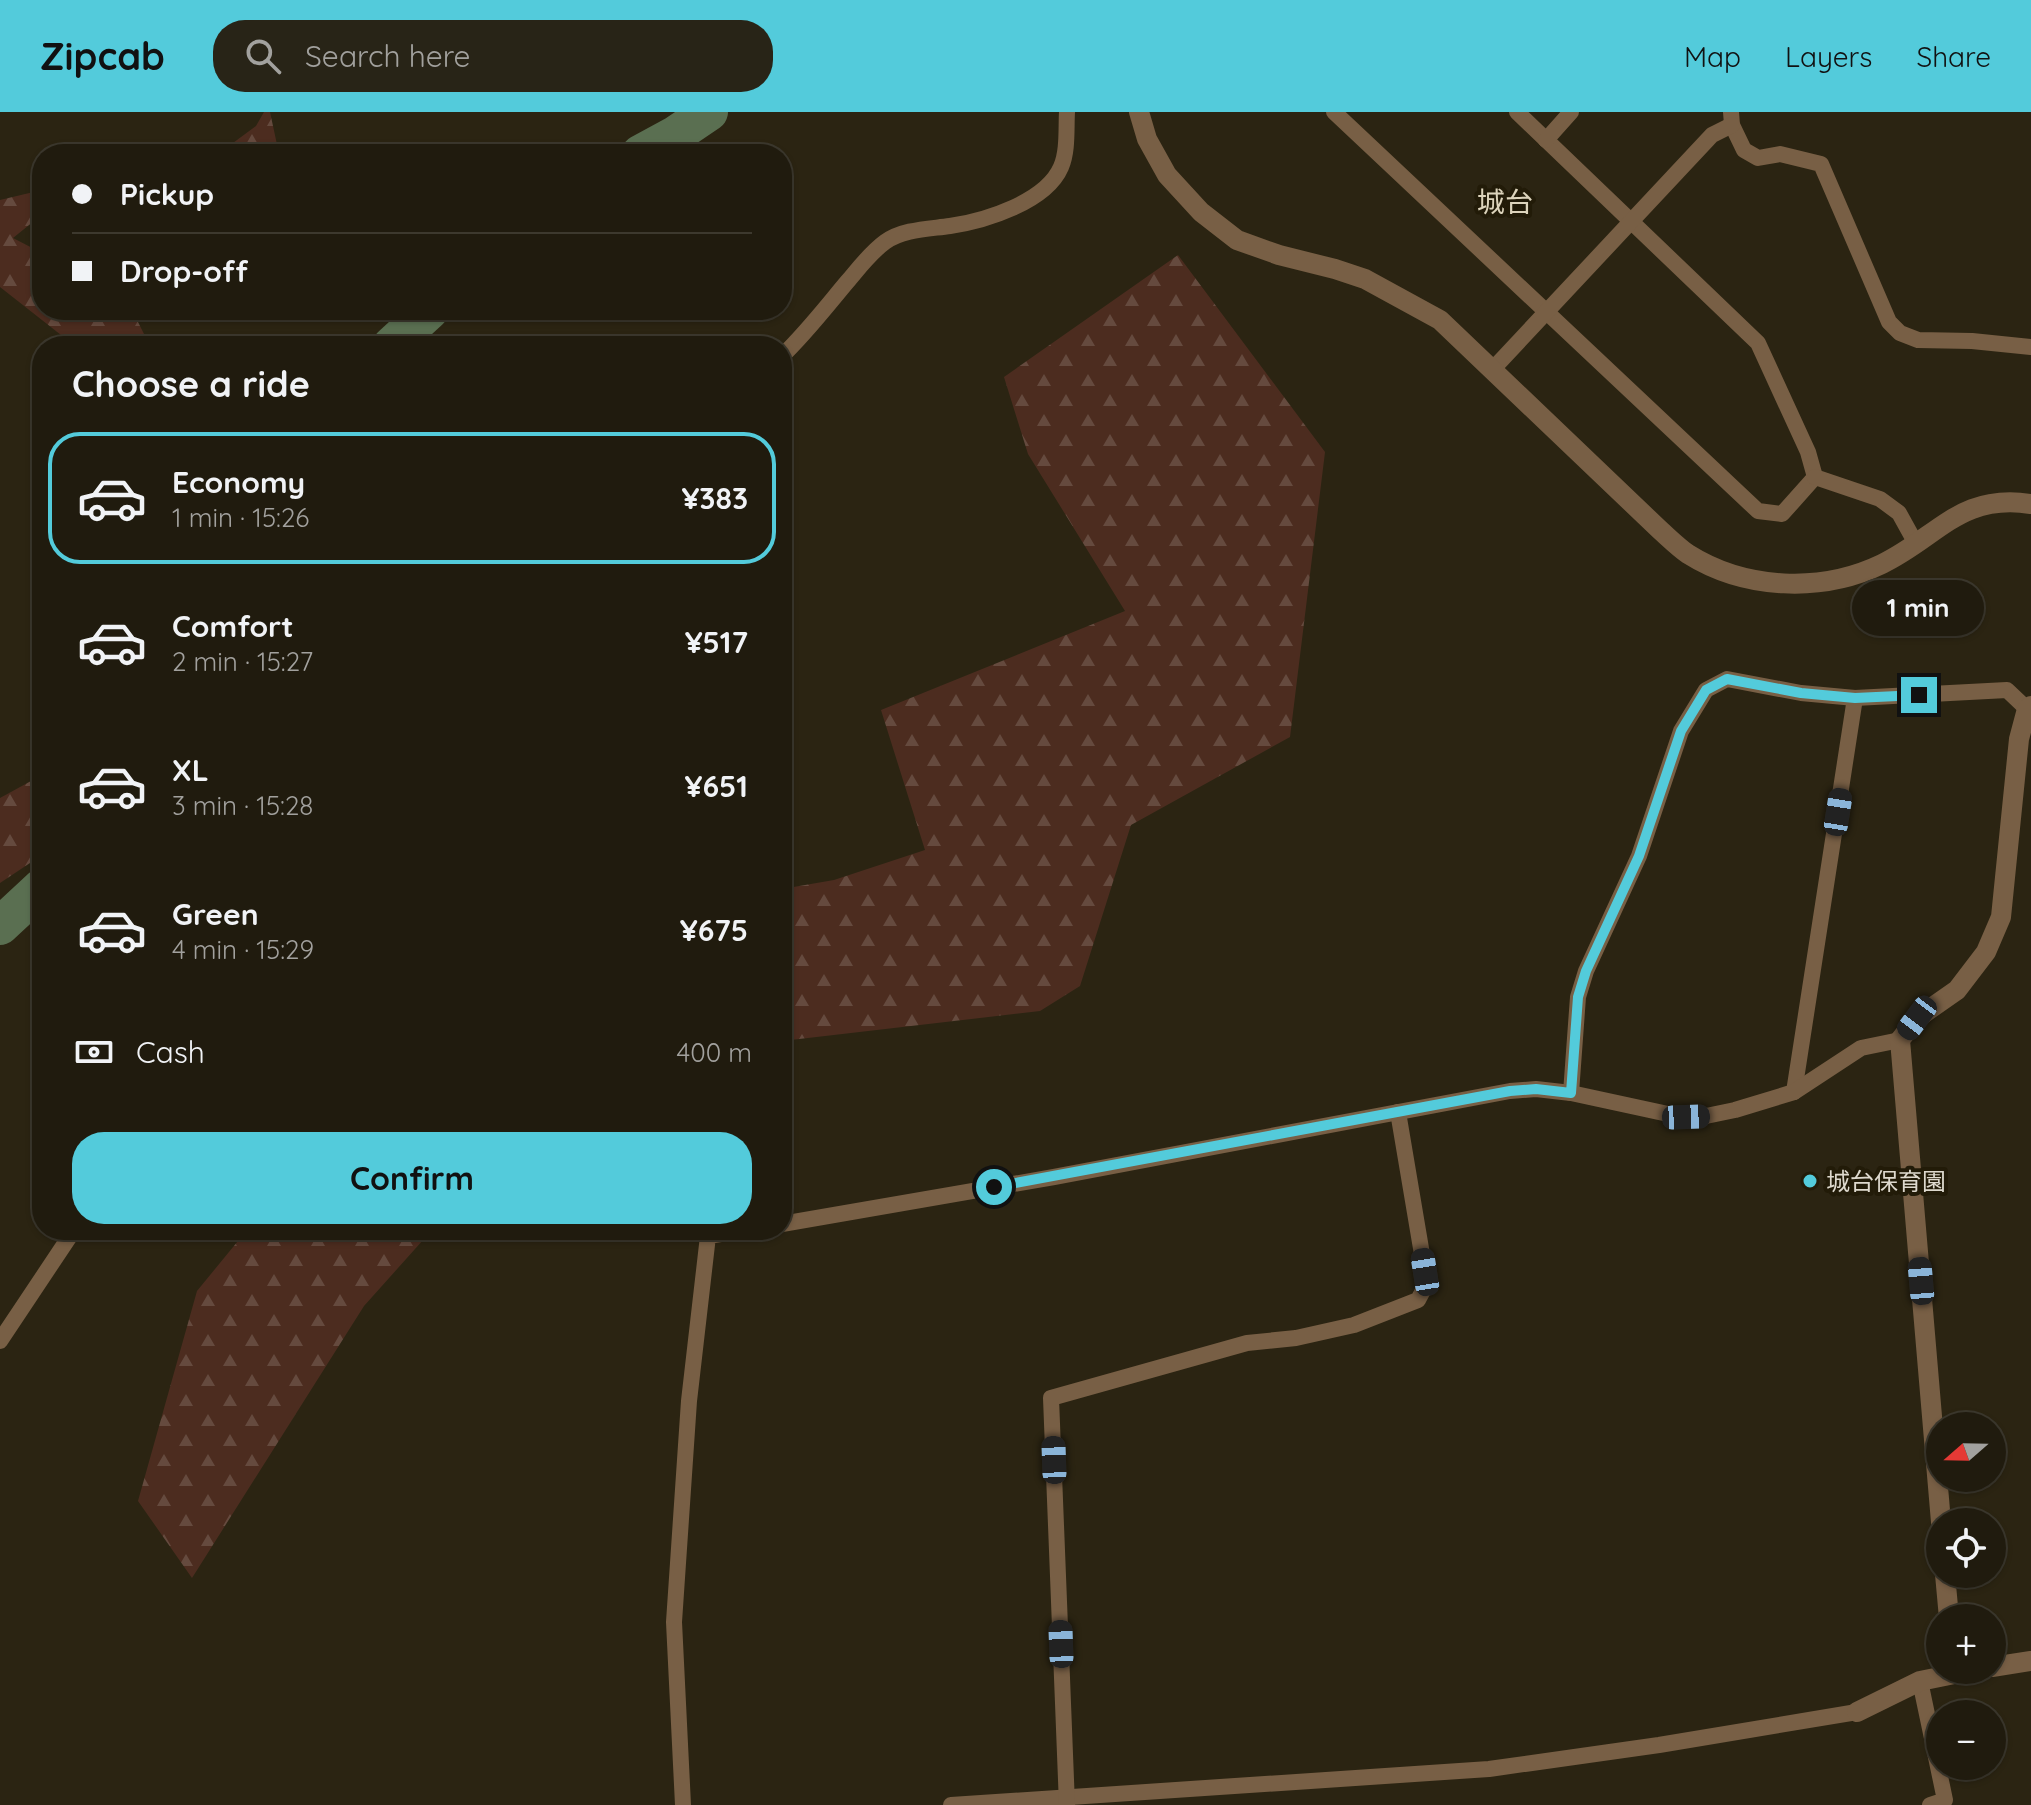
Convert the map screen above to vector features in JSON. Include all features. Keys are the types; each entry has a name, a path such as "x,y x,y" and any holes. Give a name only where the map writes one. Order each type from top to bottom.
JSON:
{"street":[{"path":"792,347 863,263 888,239 923,229 973,223 1024,202 1041,190 1061,166 1067,112"},
{"path":"1139,112 1147,139 1167,175 1201,212 1237,240 1365,279 1440,320 1687,553 1724,572 1768,583 1806,584 1882,564 1951,518 1980,505 2014,501 2031,504"},
{"path":"1334,112 1758,511 1782,514 1815,477"},
{"path":"1517,112 1758,343 1808,452 1815,477"},
{"path":"1546,140 1571,112"},
{"path":"1492,370 1731,118 1744,150 1758,158 1780,154 1821,164 1889,322 1900,333 1918,340 2031,347"},
{"path":"1815,477 1880,499 1899,513 1915,542"},
{"path":"792,1222 1054,1177 1510,1091 1536,1089 1571,1093 1686,1117 1735,1110 1794,1092 1861,1048 1900,1040 1917,1018 1957,990 1986,952 2001,917 2019,739 2029,708 2007,690 1855,698 1801,693 1727,679 1706,690 1681,731 1639,856 1586,971 1578,997 1571,1093"},
{"path":"1794,1092 1855,698"},
{"path":"1900,1040 1940,1508"},
{"path":"1067,1802 1051,1398 1247,1343 1296,1338 1354,1325 1418,1300 1426,1285 1425,1272 1398,1112"},
{"path":"0,1341 67,1240"},
{"path":"683,1805 674,1622 689,1401 708,1240"},
{"path":"2006,1665 2031,1661"},
{"path":"951,1805 1067,1802 1489,1769 1857,1712 1926,1680"},
{"path":"1920,1681 1945,1800 1930,1805"}],"green space":[{"path":"264,112 270,112 277,144 232,144 256,126"},
{"path":"32,192 32,223 13,238 32,248 32,312 0,287 0,200"},
{"path":"1178,255 1325,452 1290,737 1131,825 1080,986 1040,1011 792,1040 792,887 834,880 925,850 881,710 1125,611 1028,454 1004,377"},
{"path":"42,320 137,320 145,336 62,336"},
{"path":"32,780 32,862 0,883 0,798"},
{"path":"239,1240 423,1240 364,1306 192,1578 138,1501 197,1291"}],"waterway":[{"path":"658,144 709,112"},
{"path":"402,336 419,320"},
{"path":"0,926 32,896"}],"place":[{"name":"城台保育園","path":"1810,1181"}],"district":[{"name":"城台","path":"1505,201"}],"route":[{"path":"994,1187 1510,1091 1536,1089 1571,1093 1578,997 1586,971 1639,856 1681,731 1706,690 1727,679 1801,693 1855,698 1919,695"}]}
